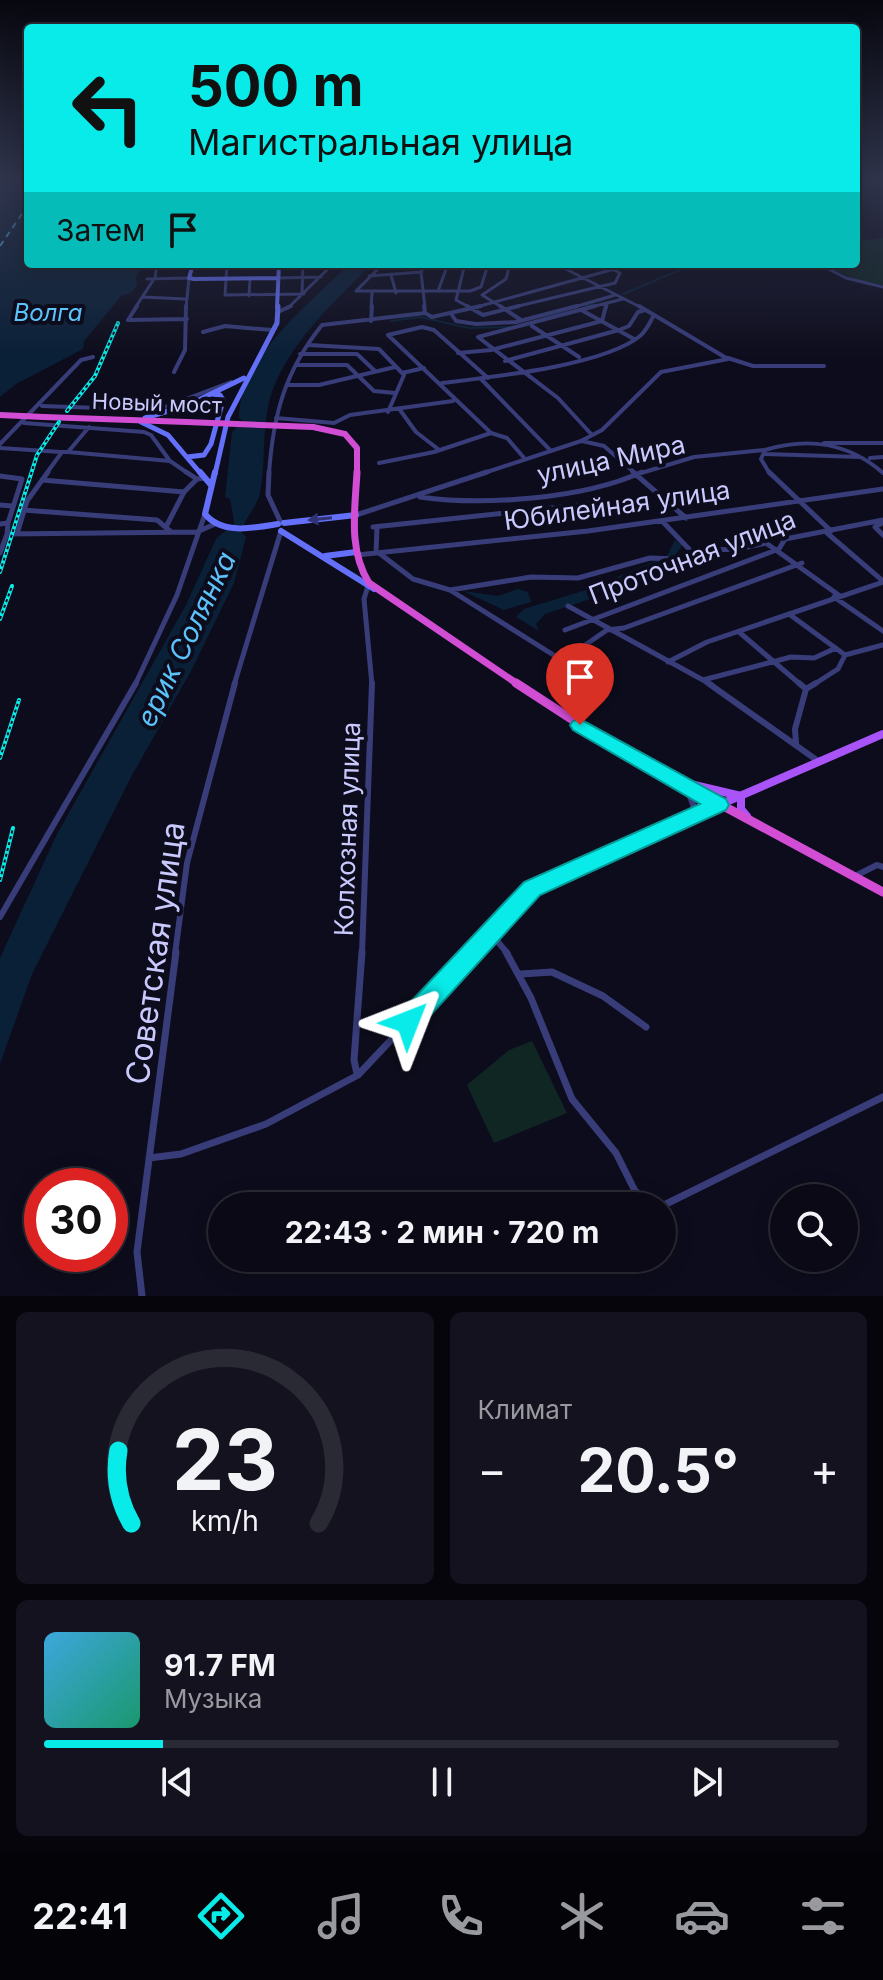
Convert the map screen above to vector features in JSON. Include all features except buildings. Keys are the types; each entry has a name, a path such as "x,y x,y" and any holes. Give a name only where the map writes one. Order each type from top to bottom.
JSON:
{"highway":[{"name":"Новый мост","path":"0,415 313,427 345,434 357,448 356,553"},
{"path":"356,553 364,577 387,597 561,714 719,805 883,892"}],"main road":[{"path":"192,268 189,278 278,278"},
{"path":"279,268 277,323 246,376 228,417 205,514 215,524 252,527 356,515"},
{"path":"135,420 165,414 246,376"},
{"path":"187,457 198,457 209,451 223,400 220,395 212,394"},
{"path":"135,420 161,429 187,457 201,478 211,485"},
{"path":"280,526 387,597"},
{"path":"315,552 336,557 356,553"},
{"path":"719,805 883,734"},
{"path":"673,779 710,791 741,796"},
{"path":"741,796 741,809 753,823"}],"street":[{"path":"156,268 155,279 141,297 129,321 187,319"},
{"path":"226,268 224,294 303,293"},
{"path":"303,268 303,293"},
{"path":"278,312 288,309 330,268"},
{"path":"378,268 356,291 396,293 480,287 487,268"},
{"path":"424,268 421,272 425,313"},
{"path":"438,291 447,268"},
{"path":"463,268 456,300 483,315 617,282 620,274 612,269"},
{"path":"510,268 506,279 482,295 521,320"},
{"path":"564,268 646,310 726,360 753,366 824,366"},
{"path":"280,526 268,495 271,432 279,400 297,365 299,354 314,333 326,324 425,313 432,317 453,314 616,268"},
{"path":"827,268 846,278 883,287"},
{"path":"369,276 421,272"},
{"path":"391,275 396,293"},
{"path":"278,278 322,277"},
{"path":"147,279 189,278 185,299 190,327 184,354 174,372"},
{"path":"249,296 250,278"},
{"path":"371,321 372,293"},
{"path":"141,297 185,299"},
{"path":"592,435 558,398 505,361 478,337 532,326 607,304 620,297"},
{"path":"453,314 450,317 456,321 481,326 620,297"},
{"path":"602,321 607,304"},
{"path":"505,361 619,330 629,326 638,312 646,310"},
{"path":"583,311 635,340"},
{"path":"442,383 521,372 635,340 654,315"},
{"path":"457,353 491,350 602,321"},
{"path":"203,332 225,326 272,330"},
{"path":"532,326 580,357"},
{"path":"488,378 434,330 422,327 388,335 442,383 453,401 491,433 507,438 525,459"},
{"path":"308,345 375,348 402,373 401,385 388,412"},
{"path":"299,354 357,354 375,371"},
{"path":"24,423 81,360 93,357"},
{"path":"356,515 581,441 602,430 661,372 726,360"},
{"path":"297,365 345,364 376,392 395,393"},
{"path":"288,385 319,385 396,366"},
{"path":"402,373 424,368"},
{"path":"42,406 157,410 246,376"},
{"path":"481,379 551,451"},
{"path":"276,418 334,423 350,415 453,401"},
{"path":"400,410 416,432 438,449"},
{"path":"0,446 18,422 90,426 144,432 153,437 170,461"},
{"path":"17,534 23,510 42,480 90,426"},
{"path":"379,463 491,433"},
{"path":"581,441 602,445 686,518"},
{"path":"668,662 687,650 883,581 772,477 761,459 765,452 790,442 883,443"},
{"path":"819,443 868,458 883,473"},
{"path":"0,446 170,461 201,478 184,492 169,528"},
{"name":"улица Мира","path":"417,497 447,502 531,495 637,473 669,462 748,449 765,452"},
{"path":"765,452 883,457"},
{"path":"0,476 22,479 0,553"},
{"path":"42,480 184,492"},
{"name":"Юбилейная улица","path":"356,553 662,521 883,489"},
{"path":"627,500 375,527 377,553 421,583 450,590 561,662 607,630 624,628 800,563"},
{"path":"0,505 12,506"},
{"path":"23,510 157,520 169,528"},
{"path":"0,917 135,689 177,595 205,514"},
{"path":"662,521 690,551"},
{"path":"883,521 875,527 883,535"},
{"name":"Проточная улица","path":"565,630 779,549 785,539 883,521"},
{"path":"0,524 8,523"},
{"path":"7,534 73,536 76,532 169,528 197,532 215,524"},
{"name":"Советская улица","path":"142,1296 137,1252 187,863 280,526"},
{"name":"Проточная улица","path":"450,590 531,577 578,578 661,557 677,559 690,551 738,549 762,542 779,549"},
{"path":"779,549 883,631"},
{"name":"Колхозная улица","path":"358,1075 354,1060 359,1025 372,684 364,599 368,586"},
{"path":"568,606 702,680 819,761"},
{"path":"789,614 845,655"},
{"path":"739,632 806,689"},
{"path":"796,743 795,729 806,689 838,669 845,655 883,645"},
{"path":"702,680 791,657 814,658 836,648"},
{"path":"687,787 696,813"},
{"path":"149,1158 181,1154 266,1124 358,1075 452,978 489,931 524,894 543,882 719,805"},
{"path":"853,878 881,864"},
{"path":"489,931 508,950 521,974 545,1040 587,1121 615,1150 637,1192"},
{"path":"521,974 552,972 603,996 646,1027"},
{"path":"676,1199 883,1097"}],"green space":[{"path":"883,238 883,285 858,280 830,268 860,268 860,241"},
{"path":"532,1041 567,1113 494,1143 467,1085 509,1050"}],"water":[{"name":"Волга","path":"0,238 24,238 24,268 143,268 136,277 137,285 131,293 122,295 84,341 83,349 16,384 0,397"},
{"name":"ерик Солянка","path":"345,268 368,268 305,334 275,384 267,410 260,493 241,532 246,537 234,583 191,671 131,777 32,974 0,1064 0,958 57,834 186,605 216,539 234,526 230,499 225,497 232,432 243,421 239,418 242,396 263,353 297,314"},
{"path":"675,540 682,545 674,558 638,581 600,590 593,598 545,614 536,624 539,631 516,617 524,609 586,590 667,556"},
{"path":"518,589 528,592 531,602 504,610 463,591 498,596"}],"waterway":[{"path":"623,294 685,268"},
{"path":"584,306 610,298"},
{"path":"546,317 567,311"},
{"path":"391,321 420,317 469,328 509,327"}],"ferry route":[{"path":"0,246 5,238"}],"railway":[{"path":"67,411 95,376 118,323"},
{"path":"0,572 37,455 59,422"},
{"path":"0,619 12,586"},
{"path":"0,758 19,700"},
{"path":"0,880 13,828"}],"route":[{"path":"408,1022 452,978 489,931 524,894 543,882 719,805 580,725"}]}
